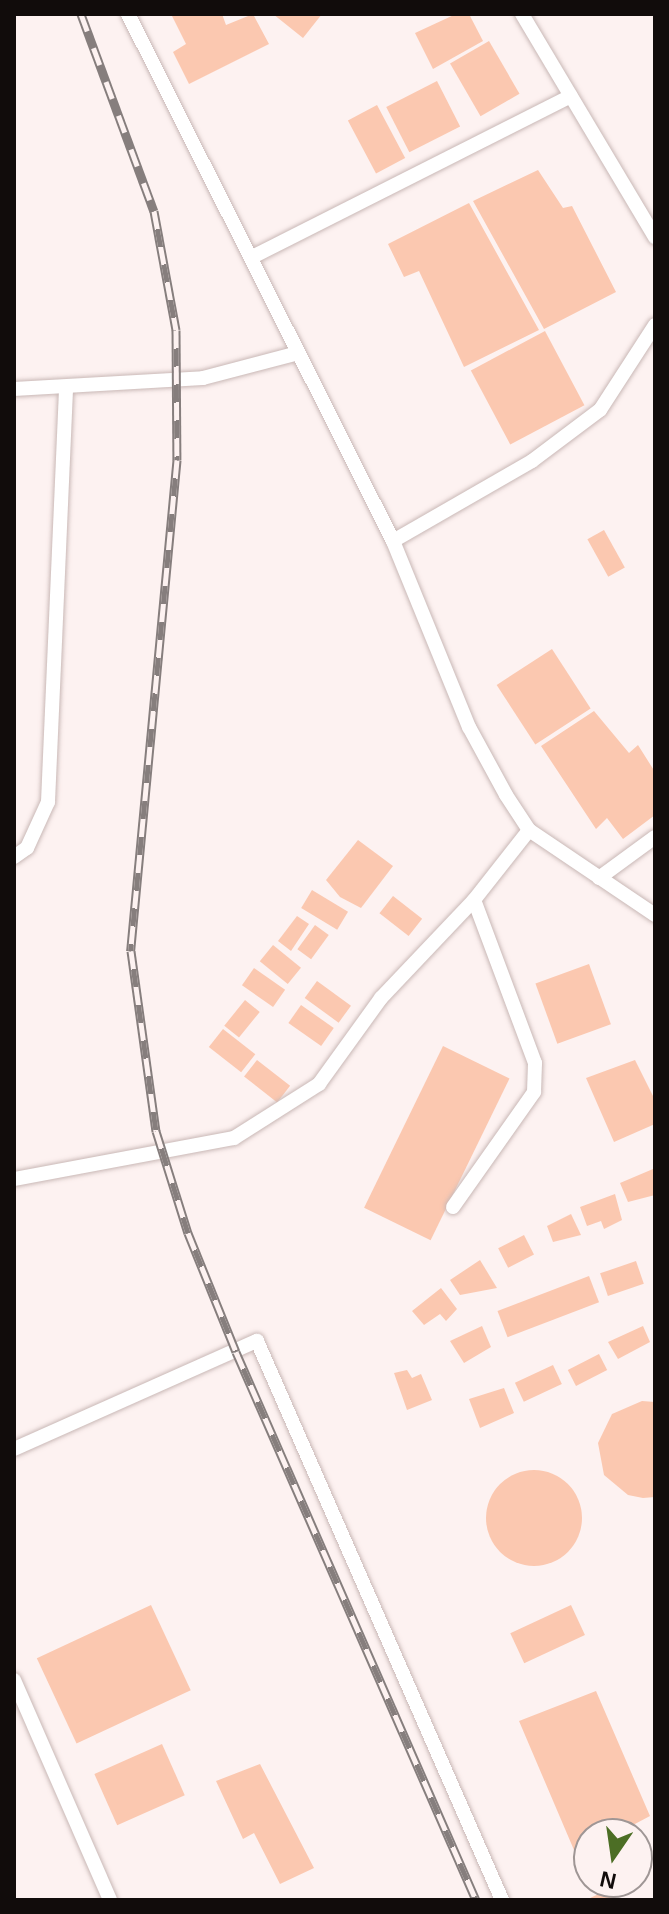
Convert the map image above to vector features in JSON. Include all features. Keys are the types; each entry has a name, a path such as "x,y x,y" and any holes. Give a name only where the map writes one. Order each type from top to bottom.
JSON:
{"lane":[{"path":"128,14 393,541 469,727 529,830 655,915"},
{"path":"522,14 655,237"},
{"path":"252,257 571,96"},
{"path":"393,541 532,461 600,410 655,325"},
{"path":"14,389 66,390 203,378 298,353"},
{"path":"14,857 27,848 48,802 66,390"},
{"path":"14,1179 234,1138 319,1084 381,998 474,900 529,830"},
{"path":"599,878 655,837"},
{"path":"453,1207 534,1092 535,1063 474,900"},
{"path":"14,1449 257,1341 502,1900"},
{"path":"14,1680 110,1900"}],"building":[{"path":"171,14 222,14 226,25 253,14 269,44 189,84 173,52 186,44"},
{"path":"273,14 322,14 303,38"},
{"path":"456,14 469,14 483,41 433,69 415,33"},
{"path":"489,41 520,94 481,116 450,64"},
{"path":"437,81 460,126 409,152 386,107"},
{"path":"377,105 405,158 376,173 348,120"},
{"path":"538,170 563,208 572,206 616,292 544,329 473,201"},
{"path":"469,203 539,330 464,367 419,271 404,277 388,244"},
{"path":"545,331 584,405 510,445 471,370"},
{"path":"604,530 625,568 608,577 587,539"},
{"path":"552,649 591,709 535,744 497,685"},
{"path":"594,711 629,753 638,745 655,772 655,815 623,839 607,818 596,829 541,746"},
{"path":"358,840 393,866 361,908 340,897 326,880"},
{"path":"312,890 348,912 337,930 301,908"},
{"path":"393,896 422,919 409,936 379,913"},
{"path":"297,916 309,924 291,951 278,941"},
{"path":"315,925 329,935 311,959 297,949"},
{"path":"273,945 301,968 288,984 260,961"},
{"path":"589,964 611,1024 557,1044 535,983"},
{"path":"254,968 285,990 273,1007 242,985"},
{"path":"317,981 351,1006 339,1023 305,998"},
{"path":"245,1000 260,1012 239,1038 224,1026"},
{"path":"301,1005 334,1028 321,1046 288,1023"},
{"path":"223,1029 255,1054 241,1072 209,1047"},
{"path":"443,1046 510,1078 431,1240 364,1208"},
{"path":"257,1060 290,1086 277,1102 244,1077"},
{"path":"635,1060 655,1100 655,1124 614,1142 586,1078"},
{"path":"653,1169 655,1195 628,1202 620,1183"},
{"path":"615,1194 622,1220 604,1229 601,1221 587,1226 580,1207"},
{"path":"571,1214 581,1235 553,1242 547,1226"},
{"path":"524,1235 534,1255 508,1268 498,1248"},
{"path":"480,1260 497,1288 460,1295 450,1280"},
{"path":"636,1261 644,1284 608,1296 600,1273"},
{"path":"589,1276 599,1302 508,1337 498,1311"},
{"path":"441,1288 457,1309 446,1321 440,1314 424,1325 412,1311"},
{"path":"482,1326 491,1347 464,1363 450,1341"},
{"path":"643,1326 650,1342 618,1359 608,1342"},
{"path":"599,1354 607,1370 576,1386 568,1370"},
{"path":"553,1365 562,1384 524,1402 515,1383"},
{"path":"407,1370 412,1378 421,1374 432,1400 407,1410 394,1373"},
{"path":"504,1388 514,1413 480,1428 469,1399"},
{"path":"642,1401 655,1402 655,1497 643,1498 628,1495 604,1475 598,1443 612,1414"},
{"path":"534,1470 552,1474 568,1484 578,1500 582,1518 578,1536 568,1552 552,1562 534,1566 516,1562 500,1552 490,1536 486,1518 490,1500 500,1484 516,1474"},
{"path":"151,1605 191,1690 77,1743 37,1658"},
{"path":"571,1605 585,1635 524,1663 510,1633"},
{"path":"596,1691 650,1816 573,1818 573,1848 519,1721"},
{"path":"162,1744 185,1795 117,1825 94,1774"},
{"path":"260,1764 314,1868 280,1884 254,1833 243,1839 216,1781"},
{"path":"616,1898 617,1900 586,1900"}],"railway":[{"path":"81,14 154,211 176,330 177,460 131,951 156,1131 188,1233 236,1352 476,1900"}]}
